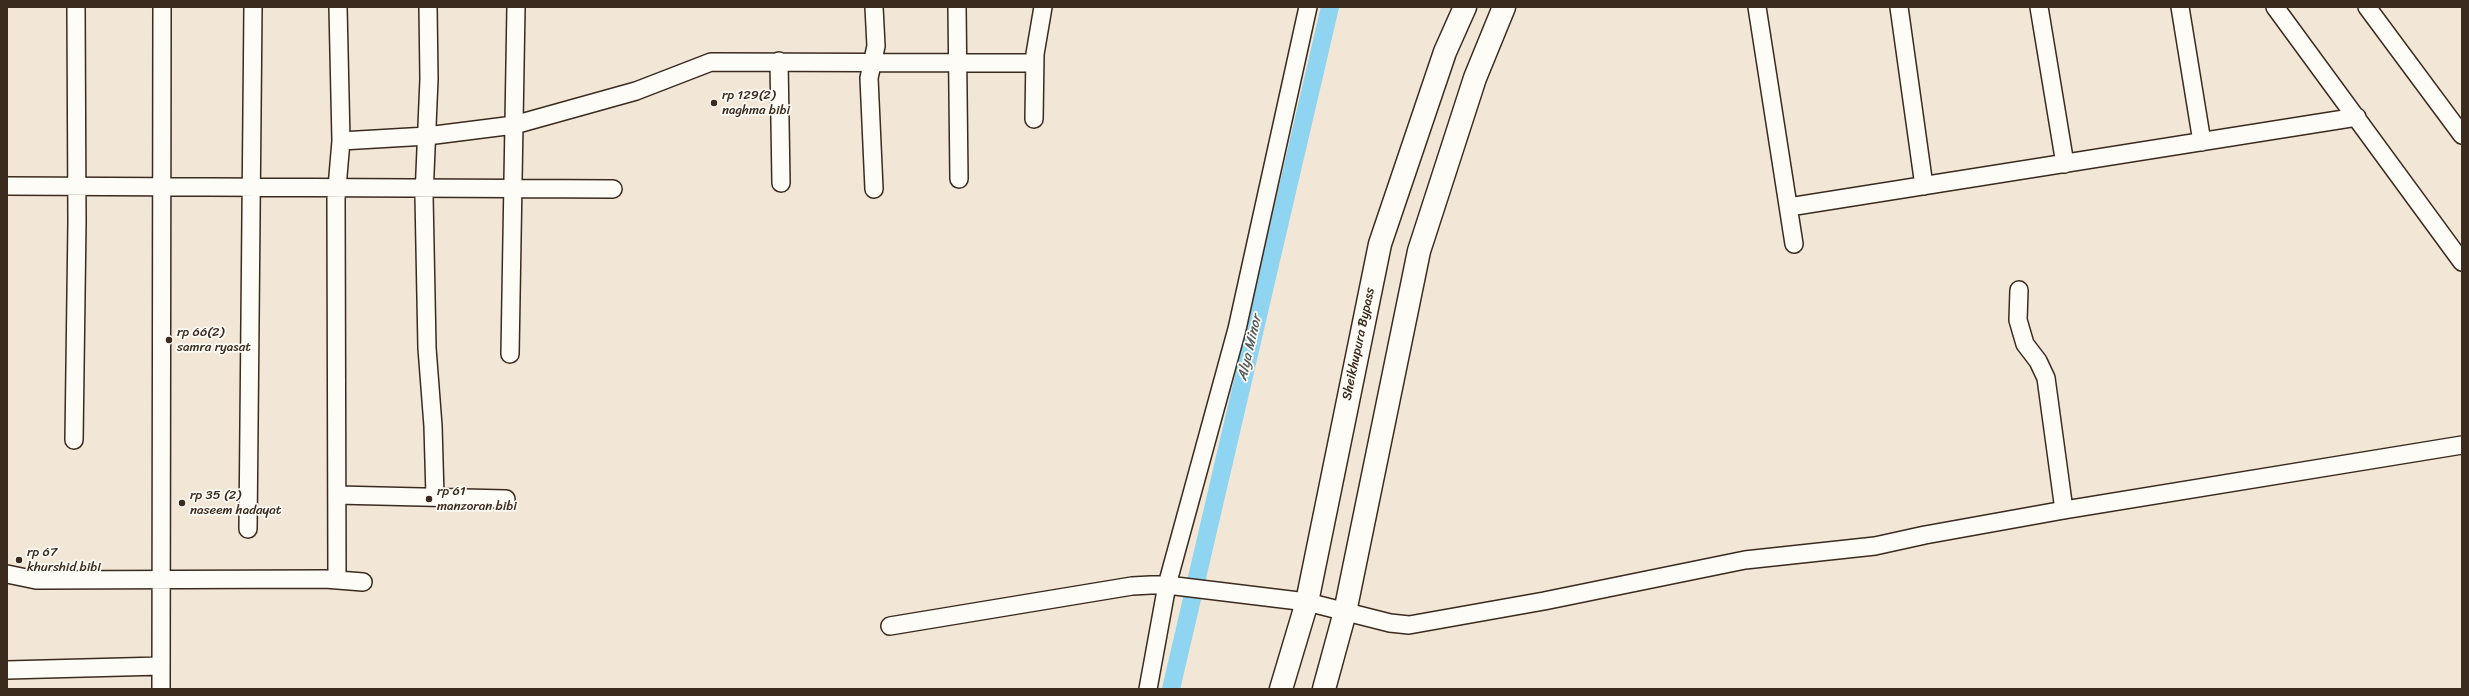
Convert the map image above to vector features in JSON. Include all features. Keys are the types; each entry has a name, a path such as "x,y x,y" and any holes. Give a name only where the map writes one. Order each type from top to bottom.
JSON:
{"highway":[{"name":"Sheikhupura Bypass","path":"1281,689 1306,602 1380,244 1445,52 1465,7"},
{"path":"1324,689 1345,612 1420,251 1475,78 1504,7"}],"street":[{"path":"74,440 77,187 76,7"},
{"path":"161,689 162,7"},
{"path":"248,529 250,188 253,7"},
{"path":"337,580 337,188 341,141 338,7"},
{"path":"428,7 425,188 427,348 433,426 435,496"},
{"path":"510,354 516,7"},
{"path":"874,7 876,46 869,78 874,189"},
{"path":"957,7 959,179"},
{"path":"1034,119 1035,63 1042,7"},
{"path":"1148,689 1167,585 1237,329 1308,7"},
{"path":"1757,7 1794,244"},
{"path":"1900,7 1924,186"},
{"path":"2039,7 2065,164"},
{"path":"2180,7 2202,142"},
{"path":"2275,7 2462,262"},
{"path":"2367,7 2462,135"},
{"path":"779,61 781,183"},
{"path":"341,141 427,136 514,125 636,91 711,62 872,61 1035,63"},
{"path":"1789,207 2356,117"},
{"path":"7,186 613,189"},
{"path":"2019,290 2018,320 2025,344 2038,361 2046,378 2064,510"},
{"path":"890,626 1132,586 1167,585 1306,602 1390,623 1409,625 1544,601 1745,560 1875,546 1925,535 2064,510 2462,445"},
{"path":"337,495 506,498"},
{"path":"7,574 36,580 337,580 363,582"},
{"path":"7,670 161,666"}],"waterway":[{"name":"Alya Minor","path":"1171,689 1330,7"}],"place":[{"name":"rp 129(2) naghma bibi","path":"714,103"},
{"name":"rp 66(2) samra ryasat","path":"169,340"},
{"name":"rp 61 manzoran bibi","path":"429,499"},
{"name":"rp 35 (2) naseem hadayat","path":"182,503"},
{"name":"rp 67 khurshid bibi","path":"19,560"}]}
